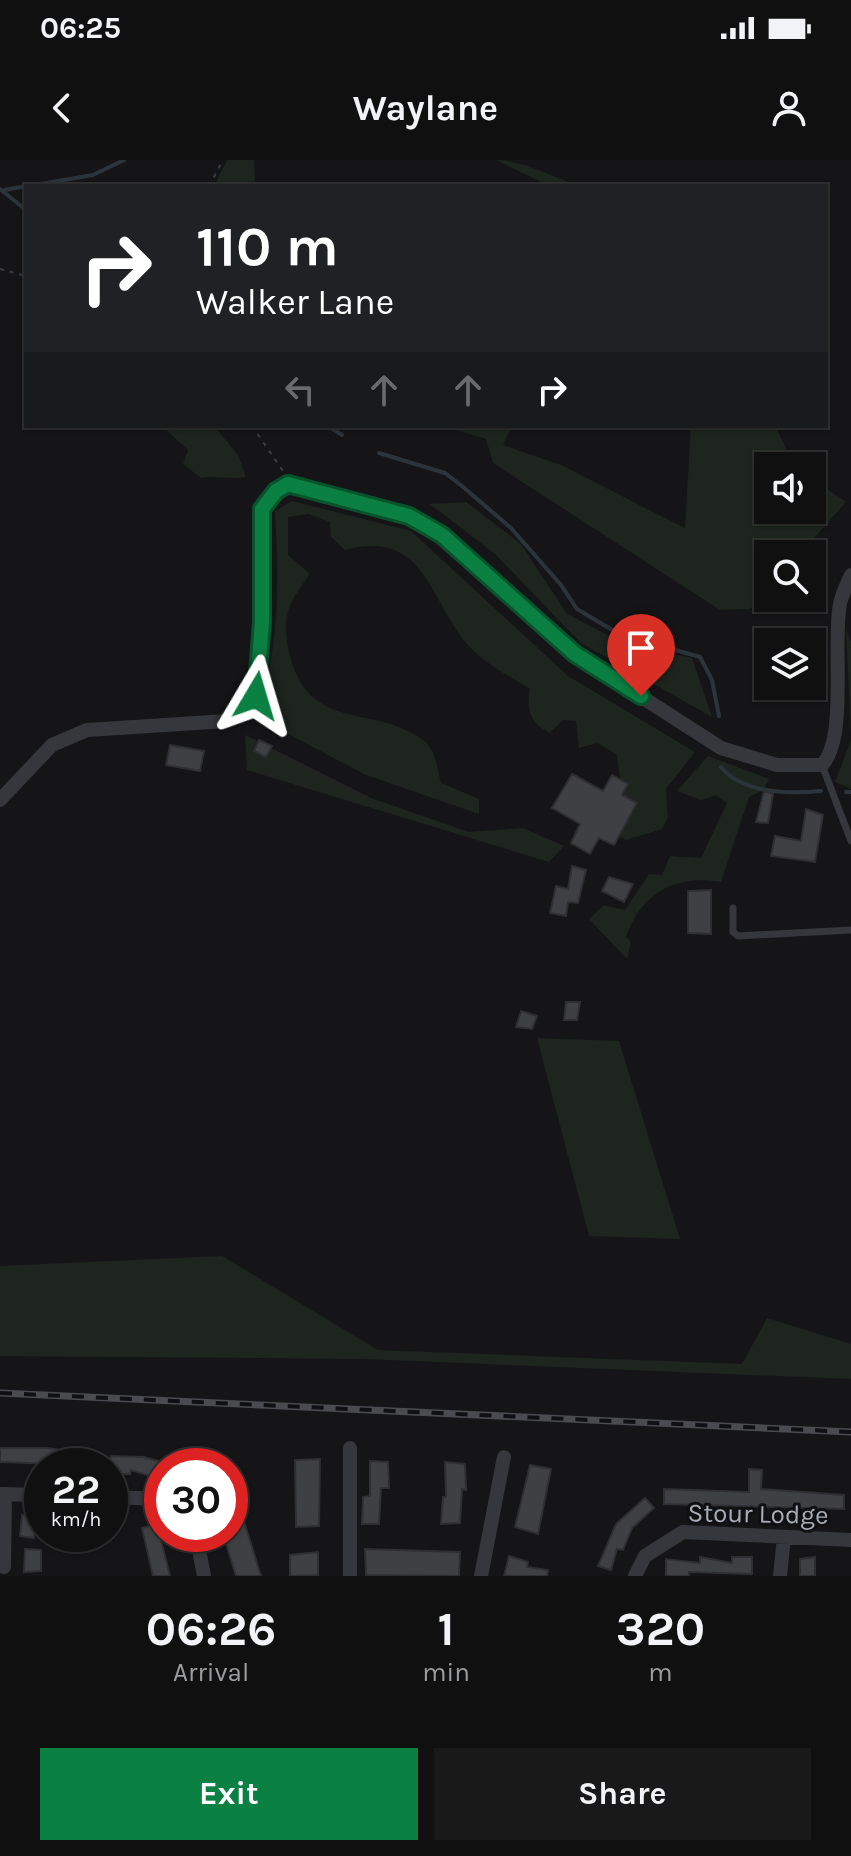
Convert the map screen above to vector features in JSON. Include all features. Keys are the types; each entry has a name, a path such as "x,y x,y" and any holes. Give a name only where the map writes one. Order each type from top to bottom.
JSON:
{"street":[{"path":"0,800 52,745 87,730 227,721 242,714 256,696 260,672 262,509 276,491 288,484 409,516 442,535 575,654 721,748 777,765 822,765 828,759 835,733 840,604 851,575"},
{"path":"350,1448 350,1576"},
{"path":"481,1576 504,1457"},
{"path":"4,1567 2,1494 24,1495"},
{"name":"Stour Lodge","path":"635,1576 645,1556 683,1532 851,1540"},
{"path":"780,1576 784,1537"},
{"path":"199,1552 204,1576"}],"lane":[{"path":"822,765 851,841"},
{"path":"733,908 733,932 738,936 851,930"}],"path":[{"path":"210,184 223,160"},
{"path":"0,269 24,275"},
{"path":"253,428 288,484"}],"shaded area":[{"path":"227,160 254,160 255,184 215,184"},
{"path":"496,160 527,166 575,184 546,184"},
{"path":"164,428 216,428 238,455 246,477 201,478 183,464 188,450"},
{"path":"450,428 511,428 503,445 561,465 685,528 691,428 776,428 788,452 754,452 754,524 826,524 826,488 846,502 812,540 754,540 754,605 750,609 720,610 493,463 486,439"},
{"path":"292,501 411,531 568,676 695,752 666,789 668,817 662,829 626,840 617,835 635,807 623,800 617,755 598,743 579,748 576,721 563,720 550,733 538,725 529,710 530,689 477,654 461,636 412,561 395,550 373,546 345,550 331,537 330,522 308,514 288,517 288,555 310,574 292,602 287,619 289,652 298,678 310,695 325,706 402,728 422,739 433,753 441,783 479,799 479,814 366,775 256,717 274,641 277,564 275,511"},
{"path":"466,502 521,544 567,614 627,645 692,658 712,717 581,643 495,554 430,504"},
{"path":"846,629 851,642 851,734"},
{"path":"245,735 371,798 469,832 523,828 564,846 549,862 247,770"},
{"path":"851,740 851,789 835,782"},
{"path":"708,756 769,779 763,790 749,797 721,882 705,880 675,884 651,898 641,909 626,937 631,942 627,959 589,919 604,905 625,910 649,874 662,875 670,856 701,858 727,803 716,795 701,800 677,791"},
{"path":"537,1038 619,1041 680,1239 589,1236"},
{"path":"222,1256 378,1350 742,1364 767,1318 851,1344 851,1379 364,1359 0,1356 0,1266"}],"building":[{"path":"259,740 272,746 266,757 254,751"},
{"path":"170,745 204,751 200,771 166,765"},
{"path":"572,774 603,791 612,775 628,784 622,795 637,803 614,845 599,838 590,854 571,843 580,824 552,808"},
{"path":"764,791 773,794 768,823 756,822"},
{"path":"806,809 823,815 815,862 771,856 775,836 801,841"},
{"path":"572,866 586,870 578,903 568,902 566,916 550,913 556,886 568,889"},
{"path":"609,877 633,884 624,902 602,891"},
{"path":"711,890 711,934 688,933 688,891"},
{"path":"566,1002 580,1002 577,1020 564,1020"},
{"path":"521,1011 537,1016 532,1029 516,1027"},
{"path":"0,1448 24,1448 24,1463 0,1462"},
{"path":"128,1457 144,1457 144,1474 131,1470 130,1474"},
{"path":"320,1459 319,1526 296,1527 295,1460"},
{"path":"370,1461 388,1462 389,1488 381,1488 379,1524 362,1524 363,1497 370,1496"},
{"path":"445,1462 465,1464 466,1490 462,1489 460,1523 441,1524 443,1497 446,1497"},
{"path":"530,1465 551,1469 538,1534 515,1527"},
{"path":"749,1469 762,1470 761,1489 844,1495 844,1509 664,1504 664,1489 749,1492"},
{"path":"645,1498 654,1508 632,1528 623,1550 617,1549 611,1570 598,1566 616,1524"},
{"path":"22,1515 24,1515 24,1537 20,1536"},
{"path":"248,1534 261,1576 236,1576 229,1552 248,1552"},
{"path":"365,1549 460,1552 459,1576 366,1575"},
{"path":"25,1552 41,1552 41,1571 24,1572"},
{"path":"148,1552 164,1552 170,1576 153,1576"},
{"path":"318,1552 318,1575 290,1576 290,1555"},
{"path":"509,1556 528,1562 527,1567 548,1570 547,1576 504,1576"},
{"path":"700,1557 732,1563 732,1557 752,1557 752,1574 689,1572 689,1576 666,1576 666,1559 700,1563"},
{"path":"815,1557 815,1576 800,1576 800,1559"}],"waterway":[{"path":"41,184 93,175 124,160"},
{"path":"5,190 24,186"},
{"path":"0,189 24,208"},
{"path":"331,428 342,435"},
{"path":"379,453 445,473 462,486 511,528 561,585 577,609 619,634 700,657 712,680 719,716"},
{"path":"721,767 741,783 754,787 781,792 821,791"},
{"path":"846,792 851,792"}],"railway":[{"path":"0,1393 851,1432"}],"route":[{"path":"256,696 262,622 262,509 276,491 288,484 409,516 442,535 575,654 641,696"}]}
